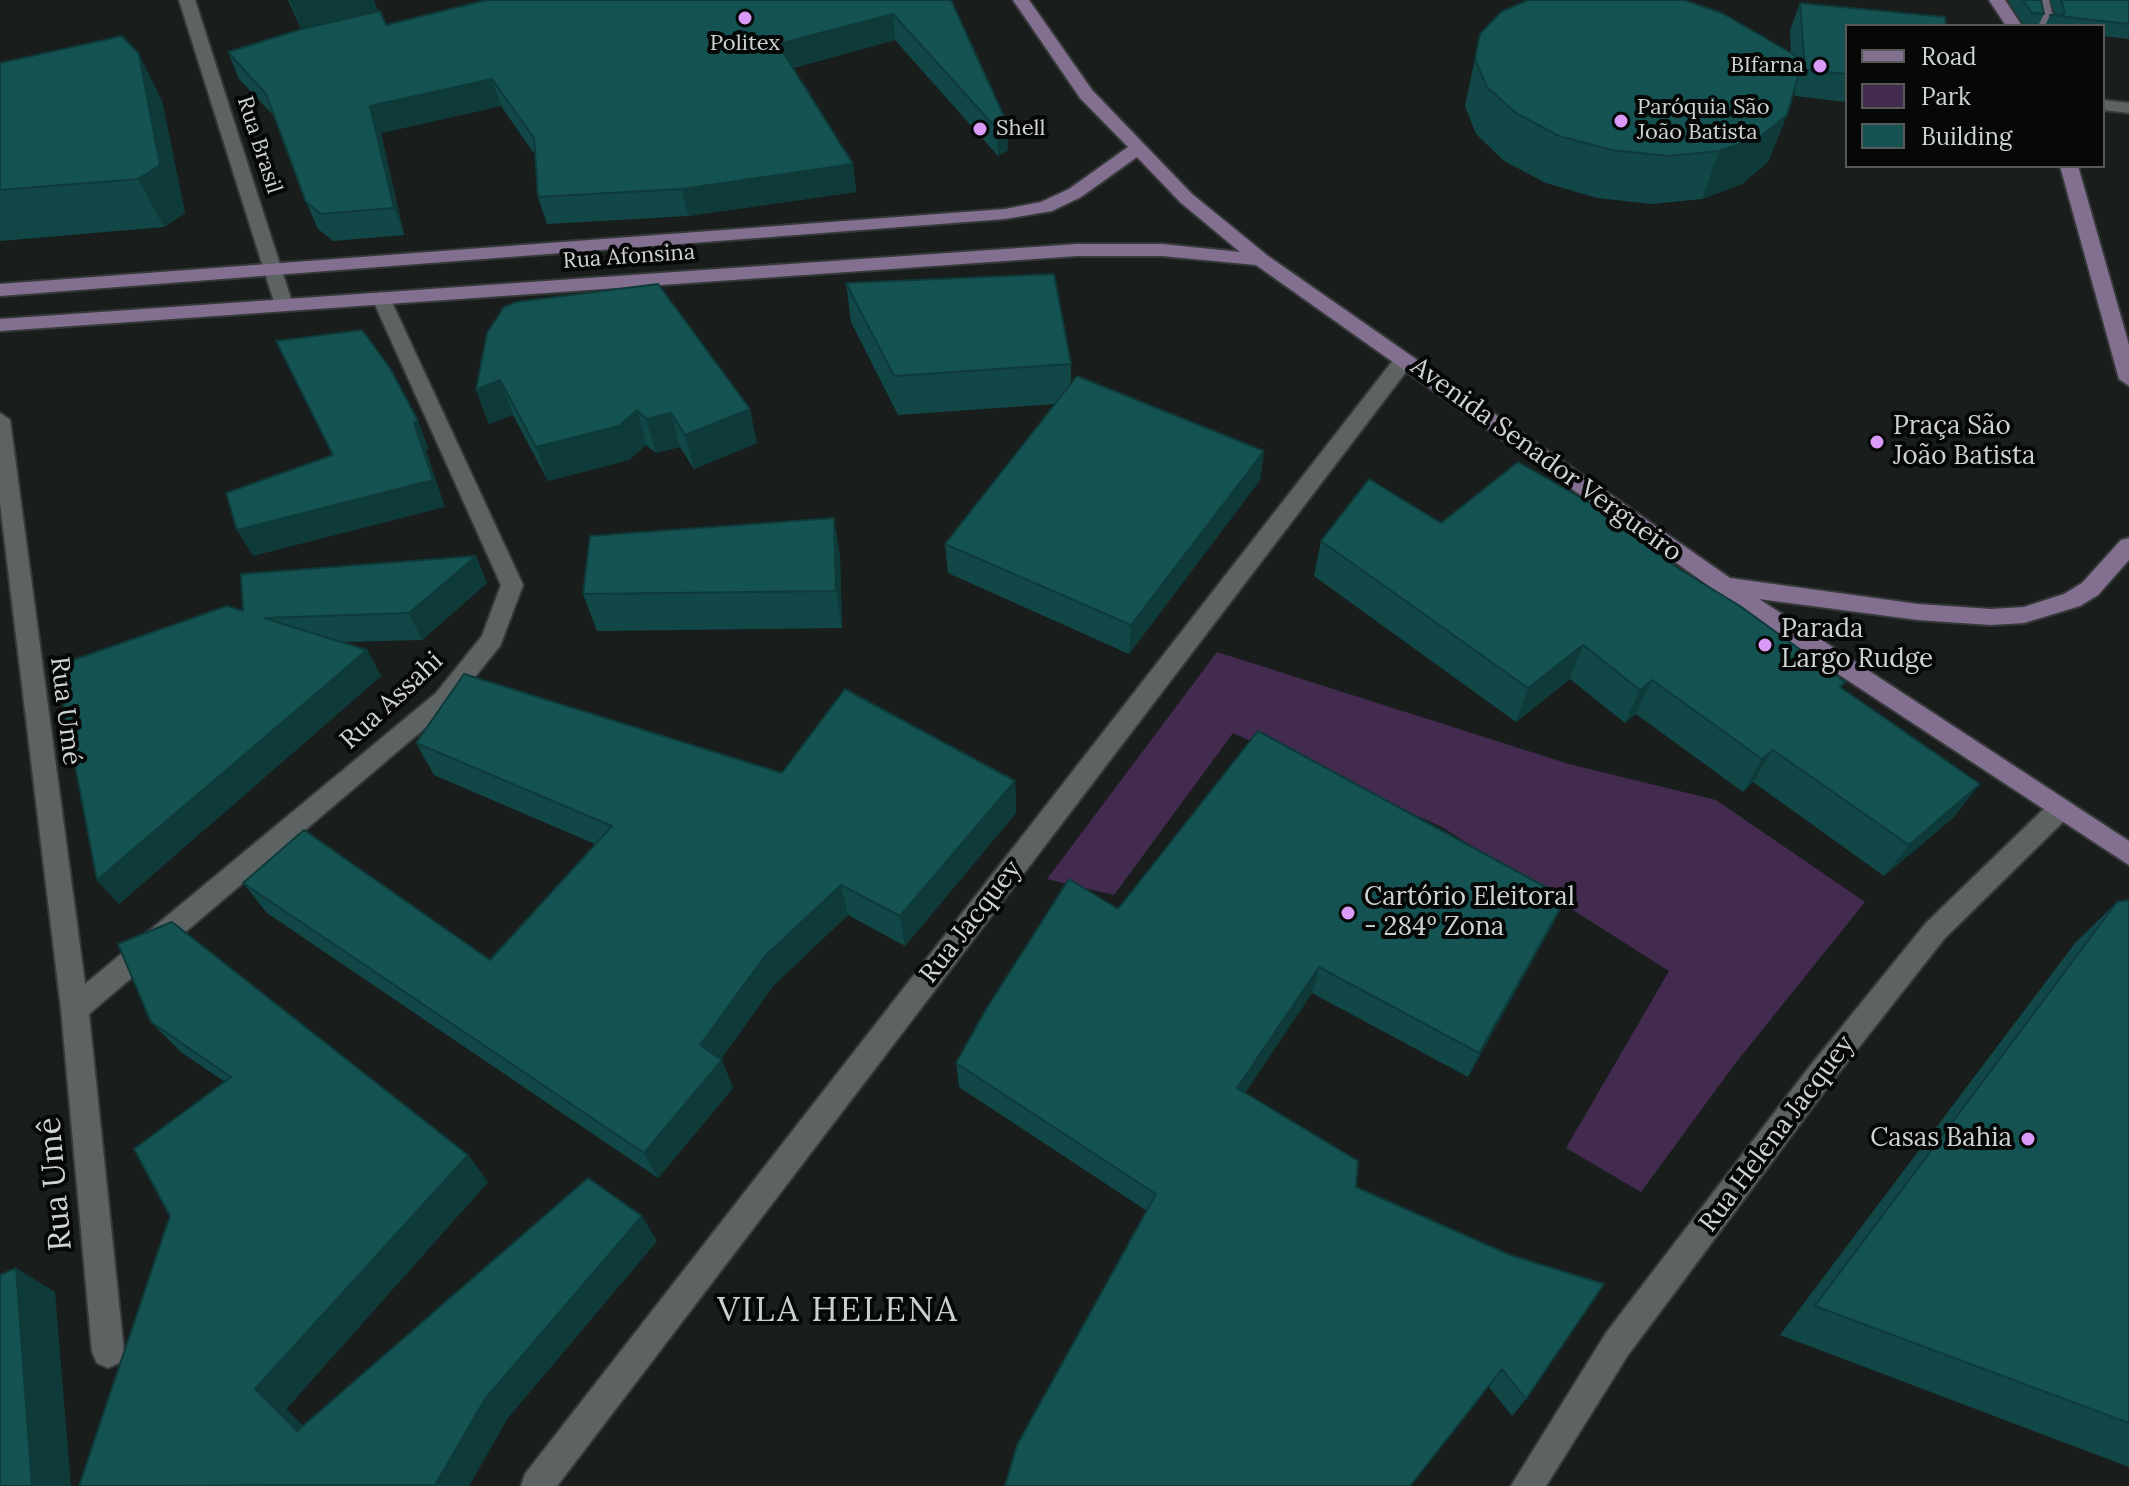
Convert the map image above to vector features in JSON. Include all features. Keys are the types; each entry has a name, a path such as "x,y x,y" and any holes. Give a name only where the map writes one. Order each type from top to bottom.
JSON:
{"main road":[{"name":"Avenida Senador Vergueiro","path":"1021,0 1086,94 1186,198 1261,260 1721,585 2129,854"},
{"path":"1997,0 2013,24"},
{"path":"2041,0 2047,24"},
{"name":"Rua Afonsina","path":"0,290 1005,214 1046,207 1075,193 1138,148"},
{"path":"2070,168 2129,379"},
{"name":"Rua Afonsina","path":"0,325 1077,250 1162,250 1261,260"},
{"path":"1721,585 1918,612 1991,617 2024,615 2072,600 2090,589 2129,546"}],"street":[{"name":"Rua Brasil","path":"187,0 218,70 284,305"},
{"path":"2105,105 2129,108"},
{"name":"Rua Assahi","path":"75,1009 444,699 492,640 512,585 381,298"},
{"name":"Rua Jacquey","path":"537,1486 1405,359"},
{"name":"Rua Umé","path":"0,420 75,1009"},
{"name":"Rua Helena Jacquey","path":"1527,1486 1617,1344 1820,1075 1935,931 2060,809"},
{"name":"Rua Umê","path":"75,1009 108,1352"}],"green space":[{"path":"1217,652 1569,764 1716,800 1865,902 1734,1065 1641,1192 1566,1148 1669,971 1442,827 1233,733 1114,895 1047,879"}],"building":[{"path":"487,0 951,0 1007,123 997,129 893,14 778,44 853,164 682,189 538,197 534,138 492,79 370,106 394,208 321,214 306,202 266,94 228,52 302,29 380,11 386,25"},
{"name":"Paróquia São João Batista","path":"1528,0 1684,0 1722,13 1803,60 1787,115 1760,137 1719,151 1668,156 1612,150 1559,136 1516,113 1487,87 1475,59 1480,34 1501,12"},
{"path":"2023,0 2041,0 2044,14 2032,13"},
{"path":"2061,0 2129,0 2129,24 2050,15 2065,12"},
{"path":"1800,3 1945,17 1946,24 1845,24 1845,74 1805,70"},
{"path":"122,36 139,54 160,165 138,179 0,190 0,63"},
{"path":"1054,274 1071,364 894,376 846,283"},
{"path":"658,284 750,409 685,435 671,413 646,419 637,410 619,426 536,447 500,380 476,390 487,333 504,307 516,302"},
{"path":"362,330 390,368 418,421 414,423 433,480 237,530 226,493 333,455 276,341"},
{"path":"1077,376 1264,451 1131,625 945,544"},
{"path":"1518,462 1595,506 1679,569 1740,606 1845,682 1840,687 1980,784 1909,845 1773,750 1762,759 1652,680 1640,690 1583,645 1528,688 1321,541 1369,479 1441,523"},
{"path":"834,518 836,591 583,594 590,536"},
{"path":"476,556 409,613 264,618 367,650 97,880 56,666 227,606 243,611 241,574"},
{"path":"464,674 782,773 845,689 1015,781 900,916 841,885 765,956 700,1045 722,1060 644,1153 243,883 304,830 490,960 612,826 416,743"},
{"path":"1258,731 1566,898 1479,1053 1319,967 1237,1088 1358,1161 1356,1187 1510,1255 1604,1284 1526,1399 1502,1369 1410,1486 1005,1486 1017,1445 1156,1194 956,1063 985,1011 1069,879 1118,909"},
{"name":"Casas Bahia","path":"2129,900 2129,1423 1815,1306 2117,902"},
{"path":"172,922 468,1155 255,1389 297,1431 588,1178 642,1216 485,1399 435,1485 79,1486 170,1216 134,1149 231,1077 151,1022 118,944"},
{"path":"16,1268 32,1486 0,1486 0,1275"}],"place":[{"name":"Politex","path":"745,18"},
{"name":"BIfarna","path":"1820,66"},
{"name":"Paróquia São João Batista","path":"1621,121"},
{"name":"Shell","path":"980,129"},
{"name":"Praça São João Batista","path":"1877,442"},
{"name":"Parada Largo Rudge","path":"1765,645"},
{"name":"Cartório Eleitoral - 284º Zona","path":"1348,913"},
{"name":"Casas Bahia","path":"2028,1139"}],"district":[{"name":"VILA HELENA","path":"838,1311"}]}
